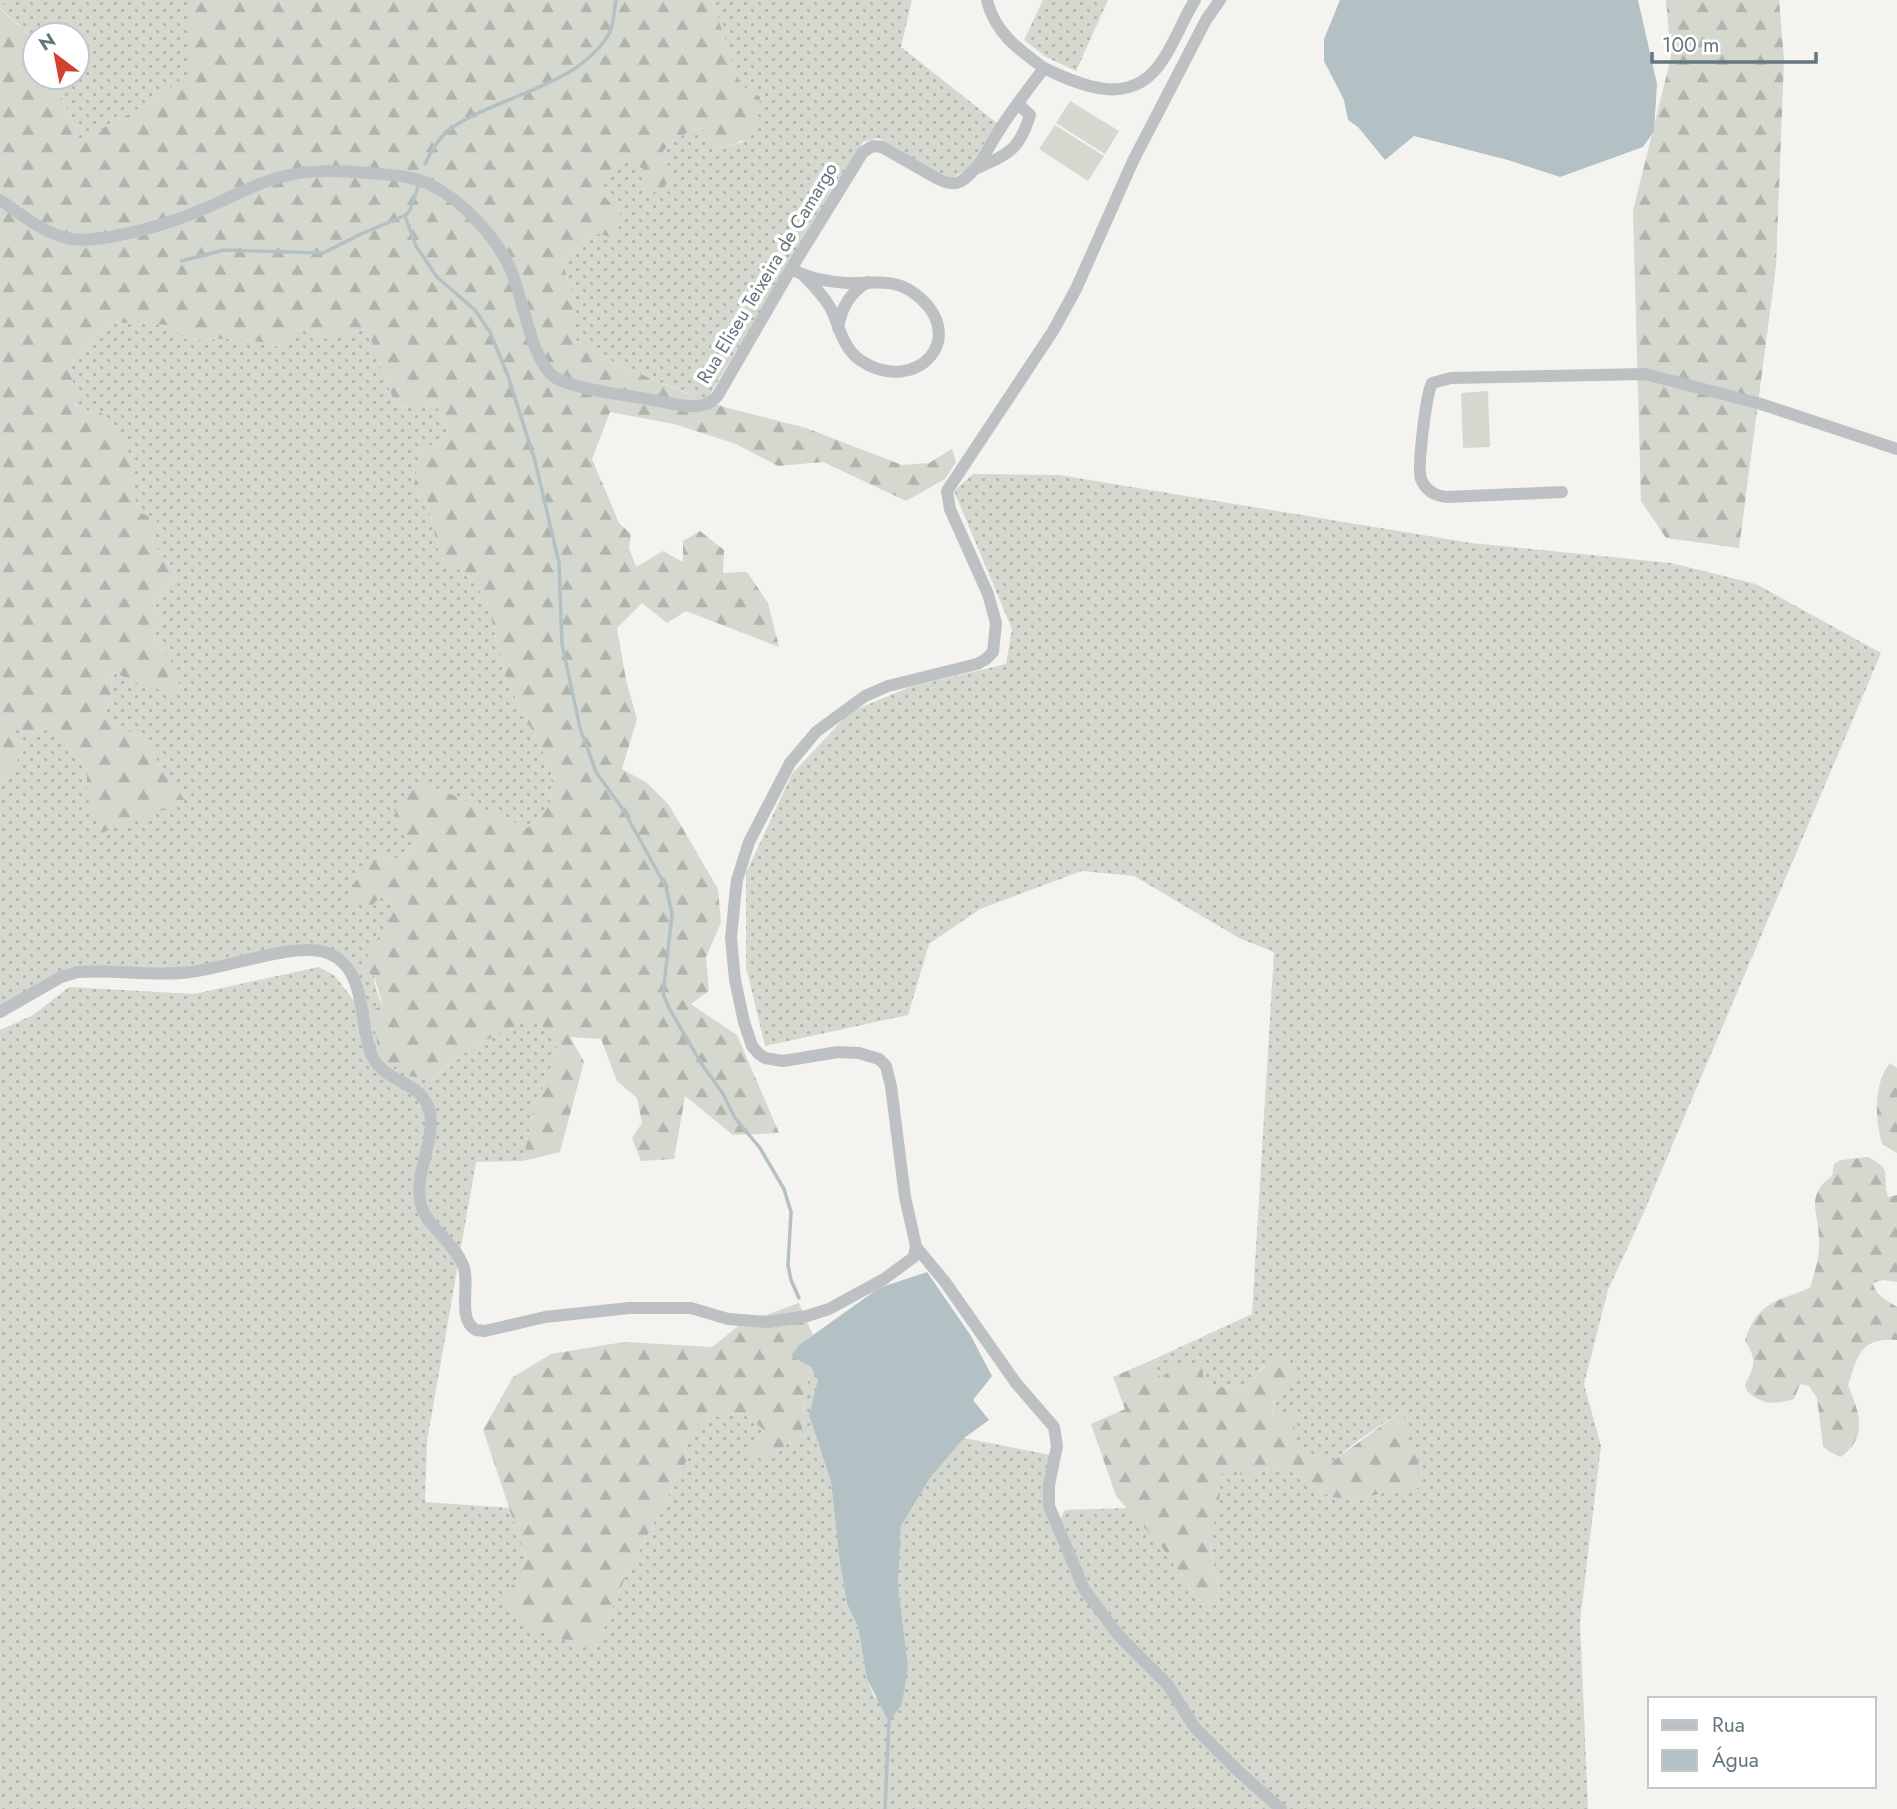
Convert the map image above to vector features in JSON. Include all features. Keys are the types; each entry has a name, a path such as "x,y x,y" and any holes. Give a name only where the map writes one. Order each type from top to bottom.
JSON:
{"street":[{"path":"987,0 996,25 1007,38 1044,68 1071,81 1111,91 1129,86 1151,74 1159,66 1195,0"},
{"path":"0,1012 61,977 78,972 187,973 298,951 320,951 339,961 349,970 356,983 370,1051 376,1063 391,1078 413,1089 427,1105 431,1115 422,1162 420,1202 427,1218 454,1247 465,1268 468,1322 476,1330 485,1331 545,1317 629,1308 691,1308 728,1319 768,1322 807,1316 829,1309 899,1270 914,1257 916,1248 905,1197 891,1086 883,1062 859,1053 838,1052 775,1060 759,1054 752,1046 739,1001 732,948 737,880 749,842 790,763 816,732 853,704 888,686 977,664 993,652 996,623 992,604 953,517 947,491 1054,331 1076,289 1133,161 1206,20 1220,0"},
{"path":"972,170 1044,68"},
{"path":"972,170 1010,152 1023,137 1030,115 1018,104"},
{"name":"Rua Eliseu Teixeira de Camargo","path":"0,200 52,233 80,240 133,233 208,207 286,175 352,172 409,176 432,185 461,207 478,221 499,248 513,277 536,348 552,375 573,384 703,406 715,399 861,155 878,146 886,148 946,183 959,182 972,170"},
{"path":"791,269 804,276 846,283 894,284 908,289 932,310 939,328 939,337 930,359 914,369 904,371 873,366 853,353 827,302 804,276"},
{"path":"838,328 839,318 853,293 868,282"},
{"path":"1562,492 1447,497 1435,495 1430,491 1419,472 1427,400 1432,383 1451,378 1645,374 1760,404 1897,449"},
{"path":"916,1248 945,1282 1016,1383 1054,1427 1057,1446 1049,1485 1049,1506 1084,1589 1119,1636 1168,1685 1195,1728 1281,1809"}],"green space":[{"path":"0,0 5,0 1,10 21,28 21,91 59,91 80,140 154,101 189,73 190,11 201,0 712,0 740,84 760,97 755,127 745,138 717,149 700,126 670,142 662,153 672,174 661,193 647,192 643,169 630,161 616,167 598,190 620,213 619,227 613,237 593,233 562,261 574,300 574,339 619,365 688,394 724,407 806,428 902,465 929,463 952,449 956,462 945,479 906,501 823,462 778,466 736,444 674,424 610,412 592,459 619,523 631,534 629,548 636,567 663,551 683,562 683,541 700,531 724,550 723,573 747,572 768,603 779,647 686,611 667,623 642,603 617,628 626,680 637,719 622,769 647,783 669,805 718,889 721,923 706,957 709,991 691,1004 737,1035 779,1133 733,1135 685,1096 674,1159 641,1161 632,1138 642,1123 637,1098 617,1081 601,1039 570,1037 584,1062 560,1152 523,1161 533,1112 558,1049 545,1028 530,1019 464,1053 431,1081 407,1075 380,1056 371,1011 383,1005 374,976 361,968 394,909 385,891 371,907 351,903 354,883 376,856 405,859 413,847 394,810 420,781 528,828 550,805 552,770 506,679 487,601 468,576 440,557 427,500 414,485 421,451 449,435 436,404 396,407 367,329 325,338 300,329 283,348 261,342 226,339 188,340 167,325 109,322 70,364 76,408 100,412 117,429 132,459 132,494 141,513 153,517 161,525 152,541 177,576 153,601 162,619 153,639 183,677 171,693 134,682 111,671 112,693 103,717 147,741 165,776 185,800 101,833 87,797 87,770 52,727 32,734 9,728 24,750 0,784"},
{"path":"5,0 201,0 190,11 190,73 154,101 80,140 59,91 91,91 91,21 21,21 21,27 1,9"},
{"path":"712,0 912,0 901,47 997,123 967,170 952,178 938,174 878,138 863,142 706,401 619,365 574,339 574,300 562,261 593,233 613,236 620,213 598,190 616,166 630,160 643,169 662,153 670,142 700,126 717,149 743,142 740,84"},
{"path":"1043,0 1108,0 1076,71 1046,57 1024,40"},
{"path":"1666,0 1779,0 1784,60 1776,266 1739,548 1666,538 1641,501 1633,211 1671,57"},
{"path":"1070,101 1119,131 1105,154 1056,123"},
{"path":"1055,125 1104,156 1088,181 1039,149"},
{"path":"109,322 167,325 188,340 226,339 261,342 282,348 300,329 325,338 367,329 396,407 436,404 449,435 421,451 414,485 427,500 440,557 468,576 487,601 506,679 552,770 550,805 528,829 413,847 405,859 376,856 385,891 394,909 377,951 374,968 376,988 396,1030 431,1081 465,1053 530,1019 545,1028 558,1049 533,1112 523,1161 476,1162 427,1441 425,1502 511,1508 527,1561 594,1651 625,1578 689,1456 682,1445 702,1418 743,1413 764,1430 748,1454 773,1453 802,1435 804,1398 811,1367 819,1380 809,1415 831,1482 847,1604 858,1627 867,1679 875,1699 908,1667 898,1585 901,1526 930,1478 964,1438 1056,1456 1049,1485 1057,1525 1065,1510 1129,1508 1161,1546 1202,1605 1220,1595 1210,1546 1216,1478 1229,1468 1247,1478 1279,1464 1331,1497 1358,1500 1385,1492 1419,1487 1405,1439 1403,1410 1328,1465 1303,1448 1272,1419 1274,1397 1265,1365 1249,1384 1204,1389 1190,1368 1162,1381 1152,1360 1252,1314 1274,952 1239,938 1134,876 1082,871 980,909 929,944 908,1015 765,1046 746,967 746,873 792,774 850,712 910,687 1006,664 1012,629 954,491 973,474 1059,475 1471,543 1671,563 1756,584 1881,653 1644,1212 1608,1290 1584,1384 1601,1446 1580,1621 1588,1809 0,1809 0,1030 33,1015 69,987 194,994 319,967 335,976 361,1010 348,969 320,951 225,967 78,972 0,1012 0,784 24,750 8,727 32,734 52,727 87,770 87,797 184,800 165,776 147,741 103,717 112,693 111,671 134,682 183,677 153,639 162,619 153,601 177,576 152,541 153,517 141,513 132,494 132,459 100,412 76,408 70,364"},
{"path":"1488,391 1490,447 1463,448 1461,393"},
{"path":"1890,1063 1897,1068 1897,1153 1882,1144 1877,1113 1878,1091 1884,1071"},
{"path":"1868,1157 1884,1170 1888,1197 1897,1195 1897,1282 1883,1280 1873,1283 1879,1294 1897,1307 1897,1340 1884,1340 1868,1345 1858,1357 1848,1385 1858,1414 1858,1432 1850,1449 1841,1457 1823,1446 1817,1398 1809,1386 1800,1384 1794,1399 1775,1403 1758,1399 1747,1391 1745,1385 1753,1362 1745,1340 1762,1310 1778,1300 1810,1288 1819,1251 1815,1204 1818,1190 1832,1176 1834,1164 1841,1160"},
{"path":"799,1303 813,1335 799,1345 811,1367 804,1398 802,1435 773,1453 747,1455 764,1430 743,1413 702,1419 682,1445 689,1456 625,1578 594,1651 534,1629 504,1599 527,1561 483,1430 513,1377 551,1354 624,1342 712,1347 741,1324"},
{"path":"1276,1354 1289,1357 1295,1379 1274,1397 1272,1418 1298,1410 1293,1435 1303,1448 1329,1464 1403,1410 1405,1439 1418,1454 1419,1488 1385,1492 1358,1500 1331,1497 1279,1464 1247,1478 1229,1468 1216,1479 1220,1494 1210,1546 1220,1595 1202,1605 1161,1546 1116,1496 1091,1424 1125,1409 1113,1377 1152,1360 1162,1381 1174,1362 1190,1368 1201,1359 1205,1389 1249,1384"}],"water":[{"path":"1340,0 1638,0 1657,84 1654,131 1643,147 1560,177 1508,160 1414,136 1385,160 1358,127 1348,120 1344,100 1324,61 1324,39"},
{"path":"927,1272 971,1336 992,1376 973,1400 989,1420 964,1438 930,1478 901,1526 898,1585 908,1666 902,1704 889,1722 867,1679 858,1627 847,1604 831,1482 809,1415 818,1380 811,1367 791,1356 799,1345 879,1288"}],"waterway":[{"path":"425,164 435,145 450,129 579,66 596,51 610,32 616,0"},
{"path":"418,187 410,210 405,216 416,246 437,277 475,310 490,332 508,376 535,461 559,563 562,644 580,728 596,772 624,811 666,887 672,914 663,994 735,1118 760,1148 784,1189 791,1212 788,1265 799,1298"},
{"path":"181,261 224,250 323,253 404,216"},
{"path":"885,1809 889,1720"}]}
